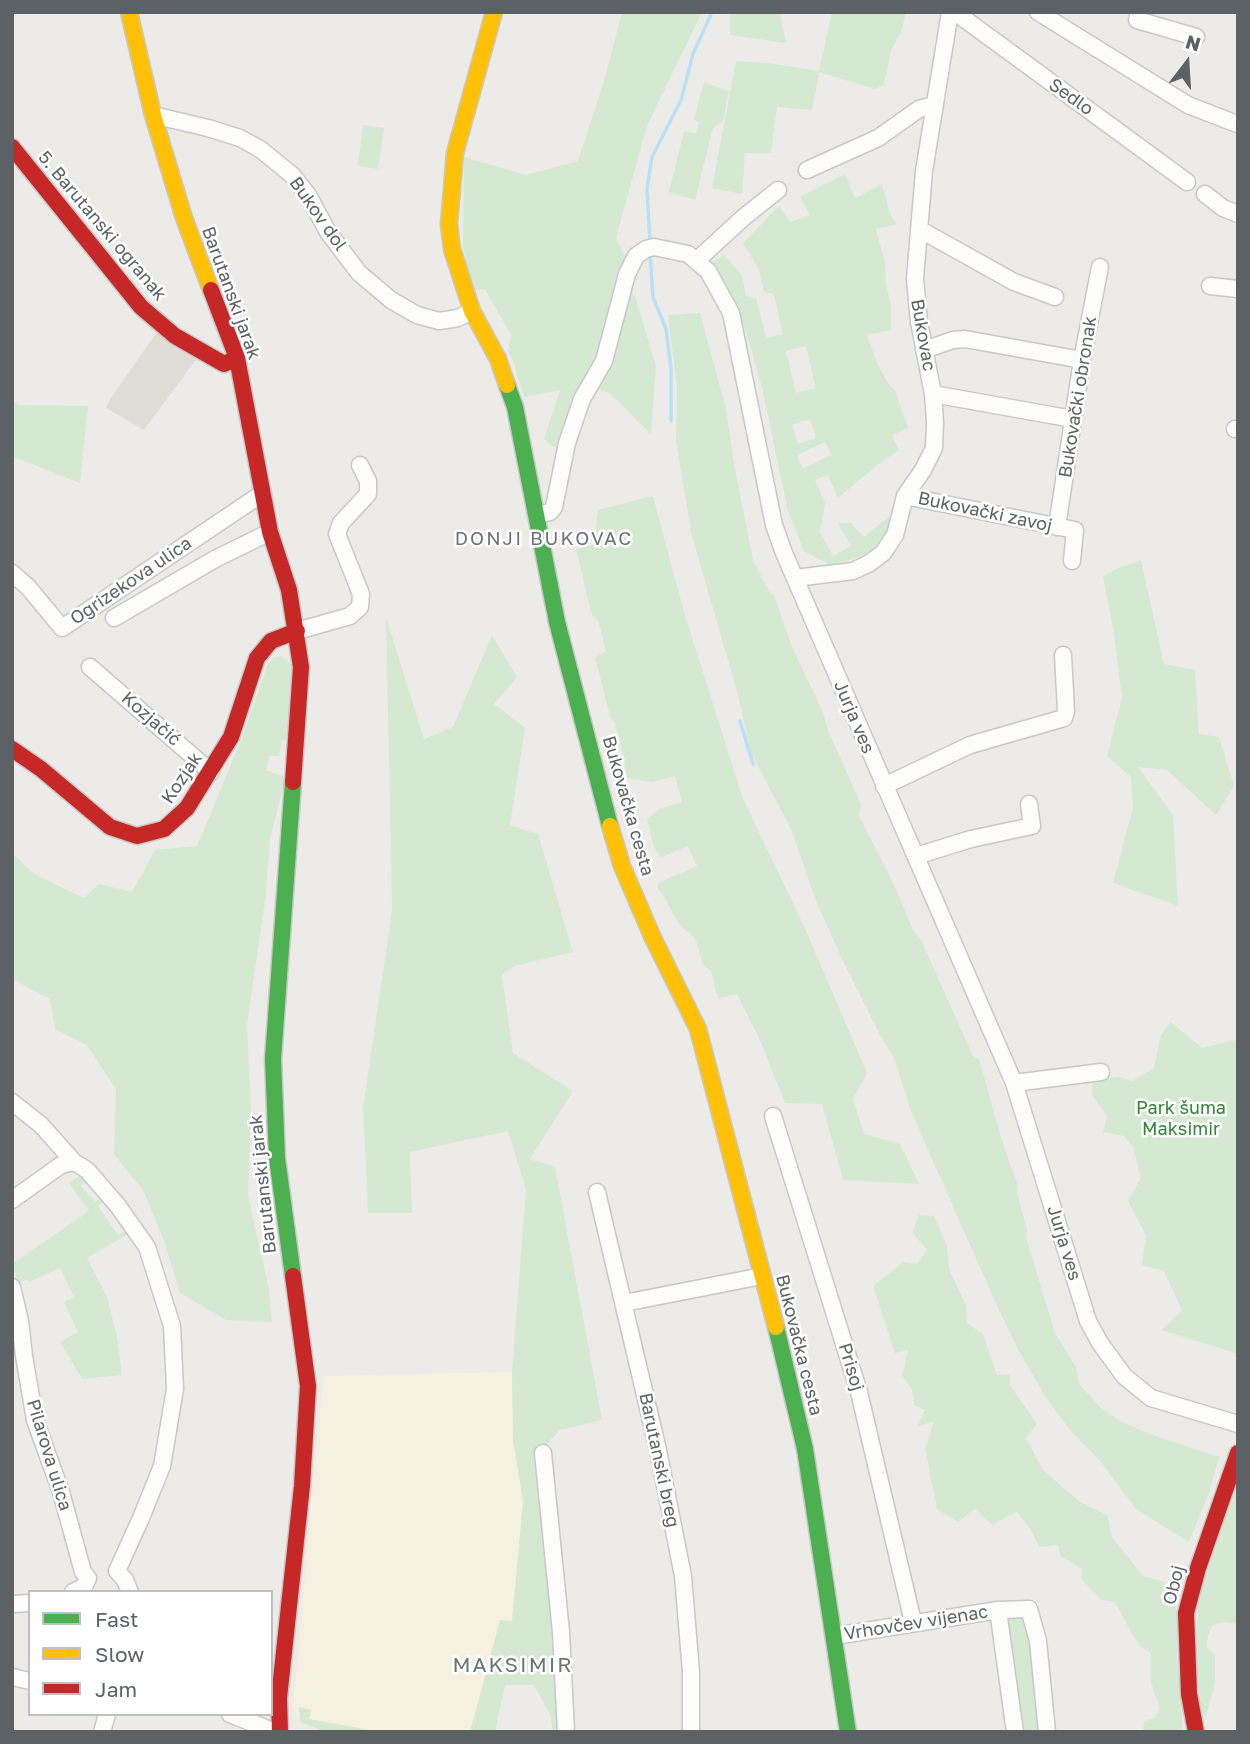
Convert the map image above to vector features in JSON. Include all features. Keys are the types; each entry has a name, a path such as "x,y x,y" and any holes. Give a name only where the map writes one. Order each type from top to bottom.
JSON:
{"street":[{"name":"Barutanski jarak","path":"129,12 153,115 184,218 237,358 270,532 289,590 297,631 301,688 275,1014 274,1113 277,1158 308,1386 301,1497 277,1732"},
{"name":"Bukovačka cesta","path":"494,12 458,141 450,193 449,224 452,249 472,311 508,382 515,407 557,622 622,866 652,936 698,1029 805,1449 848,1732"},
{"name":"Bukovac","path":"794,578 845,573 877,558 892,542 905,496 934,448 933,394 915,297 924,171 952,12"},
{"name":"Sedlo","path":"952,12 1187,182"},
{"path":"1038,12 1188,106 1237,124"},
{"path":"1139,12 1137,20 1196,37"},
{"path":"807,170 878,138 919,109 934,104"},
{"name":"Bukov dol","path":"153,115 240,138 260,149 292,174 308,195 328,232 359,273 391,300 427,319 439,321 458,318 472,311"},
{"name":"5. Barutanski ogranak","path":"12,147 141,307 175,336 224,364 237,358"},
{"path":"537,515 550,512 554,507 567,443 582,399 604,361 631,264 636,256 650,248 688,254 696,261 778,190"},
{"path":"1205,194 1223,208 1238,214"},
{"path":"919,229 1014,282 1055,297"},
{"name":"Jurja ves","path":"696,261 708,271 731,313 774,525 794,578 1014,1083 1088,1321 1124,1376 1151,1398 1238,1424"},
{"name":"Bukovački obronak","path":"1057,527 1082,360 1100,267"},
{"path":"1210,286 1238,289"},
{"path":"925,350 953,340 965,339 1082,360"},
{"path":"933,394 1073,419"},
{"path":"297,631 350,616 360,607 361,594 337,534 341,523 368,494 368,481 360,465"},
{"name":"Ogrizekova ulica","path":"12,573 28,587 62,628 263,493"},
{"name":"Bukovački zavoj","path":"905,496 1075,530 1072,561"},
{"name":"Ogrizekova ulica","path":"114,618 215,559 270,532"},
{"name":"Kozjak","path":"12,749 60,784 103,823 130,835 144,836 170,825 187,808 231,737 257,659 271,642 297,631"},
{"path":"884,786 971,745 1064,718 1066,711 1063,655"},
{"name":"Kozjačić","path":"90,667 211,772"},
{"path":"916,856 971,839 1032,826 1029,804"},
{"path":"1014,1083 1101,1072"},
{"path":"12,1102 41,1125 74,1162"},
{"name":"Prisoj","path":"773,1116 859,1392 914,1622"},
{"path":"12,1200 61,1165 74,1162 81,1164 102,1186 147,1247 172,1325 175,1389 162,1466 117,1571"},
{"name":"Barutanski breg","path":"597,1192 658,1450 683,1576 691,1672 691,1732"},
{"path":"624,1303 762,1276"},
{"name":"Pilarova ulica","path":"12,1287 36,1420 61,1492 83,1572 88,1578"},
{"path":"543,1452 561,1632 566,1732"},
{"name":"Oboj","path":"1196,1732 1189,1694 1186,1613 1198,1568 1238,1453"},
{"path":"77,1590 84,1587 88,1578 117,1571"},
{"path":"117,1571 129,1590"},
{"name":"Vrhovčev vijenac","path":"834,1636 998,1610 1029,1609 1038,1641 1047,1732"},
{"name":"Vrhovčev vijenac","path":"998,1610 1015,1732"},
{"path":"235,1716 277,1732"}],"shaded area":[{"path":"157,332 197,358 144,430 106,408"},
{"path":"512,1372 513,1440 523,1501 512,1621 500,1621 470,1732 326,1732 300,1722 293,1706 323,1376"}],"green space":[{"path":"622,12 702,12 647,126 616,238 626,258 599,357 570,407 555,448 544,439 560,390 524,397 508,351 511,335 485,289 473,290 463,248 464,157 526,175 578,161 605,78"},
{"path":"730,12 780,12 786,43 730,35"},
{"path":"832,12 906,12 901,33 891,50 884,85 875,89 819,72 812,110 777,107 771,153 745,153 742,194 712,188 736,61 819,71"},
{"path":"704,82 729,91 723,121 713,128 695,200 669,192 684,131 696,134 699,122 694,120"},
{"path":"363,125 384,128 378,169 358,166"},
{"path":"845,174 855,198 882,184 890,214 897,224 876,229 885,262 886,285 891,305 891,330 867,335 877,363 889,385 895,390 908,428 892,435 899,450 838,498 828,475 815,480 825,503 820,532 833,556 851,546 838,523 851,523 864,537 893,513 889,534 863,556 830,565 804,551 788,511 762,388 749,341 736,304 713,262 724,255 741,274 746,296 756,298 766,338 783,334 774,294 764,292 759,270 743,243 779,206 790,222 810,215 800,197","holes":["806,346 816,388 796,393 786,351","810,419 816,438 798,444 792,425","825,442 831,455 803,469 797,455"]},
{"path":"628,293 635,296 656,366 651,434 609,393 595,388"},
{"path":"700,313 726,409 753,560 769,591 774,595 791,644 861,804 859,816 896,889 913,930 921,940 973,1056 979,1059 1017,1183 1017,1193 1027,1229 1026,1237 1055,1333 1076,1367 1079,1384 1103,1410 1126,1424 1219,1457 1209,1493 1189,1542 1136,1509 1100,1461 1070,1430 1046,1398 1018,1349 911,1111 894,1058 842,959 816,901 791,829 751,753 738,695 692,536 676,441 677,388 668,315"},
{"path":"12,401 18,405 88,406 80,483 12,456"},
{"path":"653,496 684,612 743,799 803,924 867,1073 853,1099 864,1134 900,1144 919,1184 843,1180 822,1104 785,1103 759,1038 737,994 718,999 711,971 703,965 695,938 679,924 658,889 658,883 697,866 688,846 661,857 654,847 647,819 659,809 682,802 675,776 652,782 627,778 615,723 610,716 595,657 606,652 598,620 592,615 576,549 600,543 596,527 598,510"},
{"path":"1141,560 1164,664 1195,670 1199,734 1219,737 1234,786 1216,815 1167,770 1138,767 1173,815 1178,906 1113,883 1133,808 1131,777 1107,756 1122,698 1103,576"},
{"path":"386,617 424,739 453,727 492,635 517,677 494,704 525,728 510,825 538,834 573,952 514,966 502,975 513,1053 573,1091 530,1159 555,1167 602,1420 560,1430 538,1453 556,1628 561,1732 553,1732 550,1714 534,1685 505,1685 495,1732 470,1732 500,1620 512,1621 523,1501 513,1440 512,1372 526,1189 508,1131 410,1152 412,1213 368,1213 363,1108 392,910"},
{"path":"280,656 291,663 288,740 282,740 279,756 269,756 266,770 286,777 270,838 266,894 247,1025 251,1108 248,1196 269,1289 272,1322 226,1320 180,1293 164,1241 144,1192 114,1154 116,1089 87,1045 55,1029 50,999 12,979 12,853 34,874 84,898 99,884 132,892 155,850 197,846 242,738 267,666 273,658"},
{"name":"Park šuma Maksimir","path":"1171,1022 1202,1048 1235,1040 1238,1045 1238,1354 1162,1330 1182,1310 1164,1271 1142,1265 1146,1235 1128,1201 1141,1178 1133,1147 1124,1136 1103,1132 1107,1116 1092,1095 1093,1080 1119,1077 1132,1081 1154,1068 1161,1035"},
{"path":"81,1175 87,1179 81,1186 95,1202 103,1197 105,1200 98,1206 118,1235 126,1230 128,1234 87,1258 107,1297 117,1337 122,1375 82,1379 60,1342 78,1332 64,1302 74,1297 60,1268 29,1282 18,1281 12,1264 89,1211 69,1183"},
{"path":"918,1215 934,1216 947,1245 949,1269 966,1305 967,1323 983,1334 997,1375 1010,1375 1010,1385 1037,1424 1026,1438 1043,1470 1080,1502 1107,1515 1112,1537 1143,1576 1165,1582 1180,1619 1177,1658 1183,1732 1143,1732 1144,1721 1154,1718 1160,1709 1151,1682 1151,1653 1141,1647 1115,1602 1102,1600 1082,1580 1082,1569 1061,1556 1058,1545 1039,1547 1031,1530 1017,1512 992,1525 975,1509 958,1522 937,1509 925,1449 934,1421 917,1427 925,1410 914,1405 912,1389 902,1376 908,1350 895,1353 873,1286 902,1262 917,1264 927,1250 913,1233"},
{"path":"1238,1481 1238,1624 1225,1622 1213,1625 1208,1635 1207,1647 1215,1655 1215,1684 1205,1718 1198,1701 1193,1637 1198,1620 1198,1599"},
{"path":"1020,1615 1028,1619 1043,1732 1020,1732 1007,1625 1010,1618"},
{"path":"299,1707 311,1710 309,1719 381,1732 326,1732 300,1722"}],"waterway":[{"path":"650,242 647,189 652,157 681,100 693,54 712,12"},
{"path":"650,253 653,297 666,329 671,369 671,421"},
{"path":"740,721 753,764"}],"traffic: fast":[{"path":"507,385 515,407 557,622 610,826"},
{"path":"293,782 273,1059 277,1158 293,1276"},
{"path":"776,1327 805,1449 848,1732"}],"traffic: slow":[{"path":"129,12 153,115 184,218 211,290"},
{"path":"494,12 455,153 449,224 452,249 472,311 498,359 507,385"},
{"path":"610,826 622,866 652,936 698,1029 776,1327"}],"traffic: jam":[{"path":"12,147 141,307 175,336 224,364 237,358"},
{"path":"211,290 237,358 270,532 289,590 301,667 293,782"},
{"path":"12,749 41,769 110,827 137,836 164,829 187,808 231,737 257,658 271,641 297,631"},
{"path":"280,1732 279,1698 302,1486 308,1386 293,1276"},
{"path":"1196,1732 1189,1694 1186,1613 1198,1568 1238,1453"}],"district":[{"name":"DONJI BUKOVAC","path":"544,539"},
{"name":"MAKSIMIR","path":"513,1665"}]}
